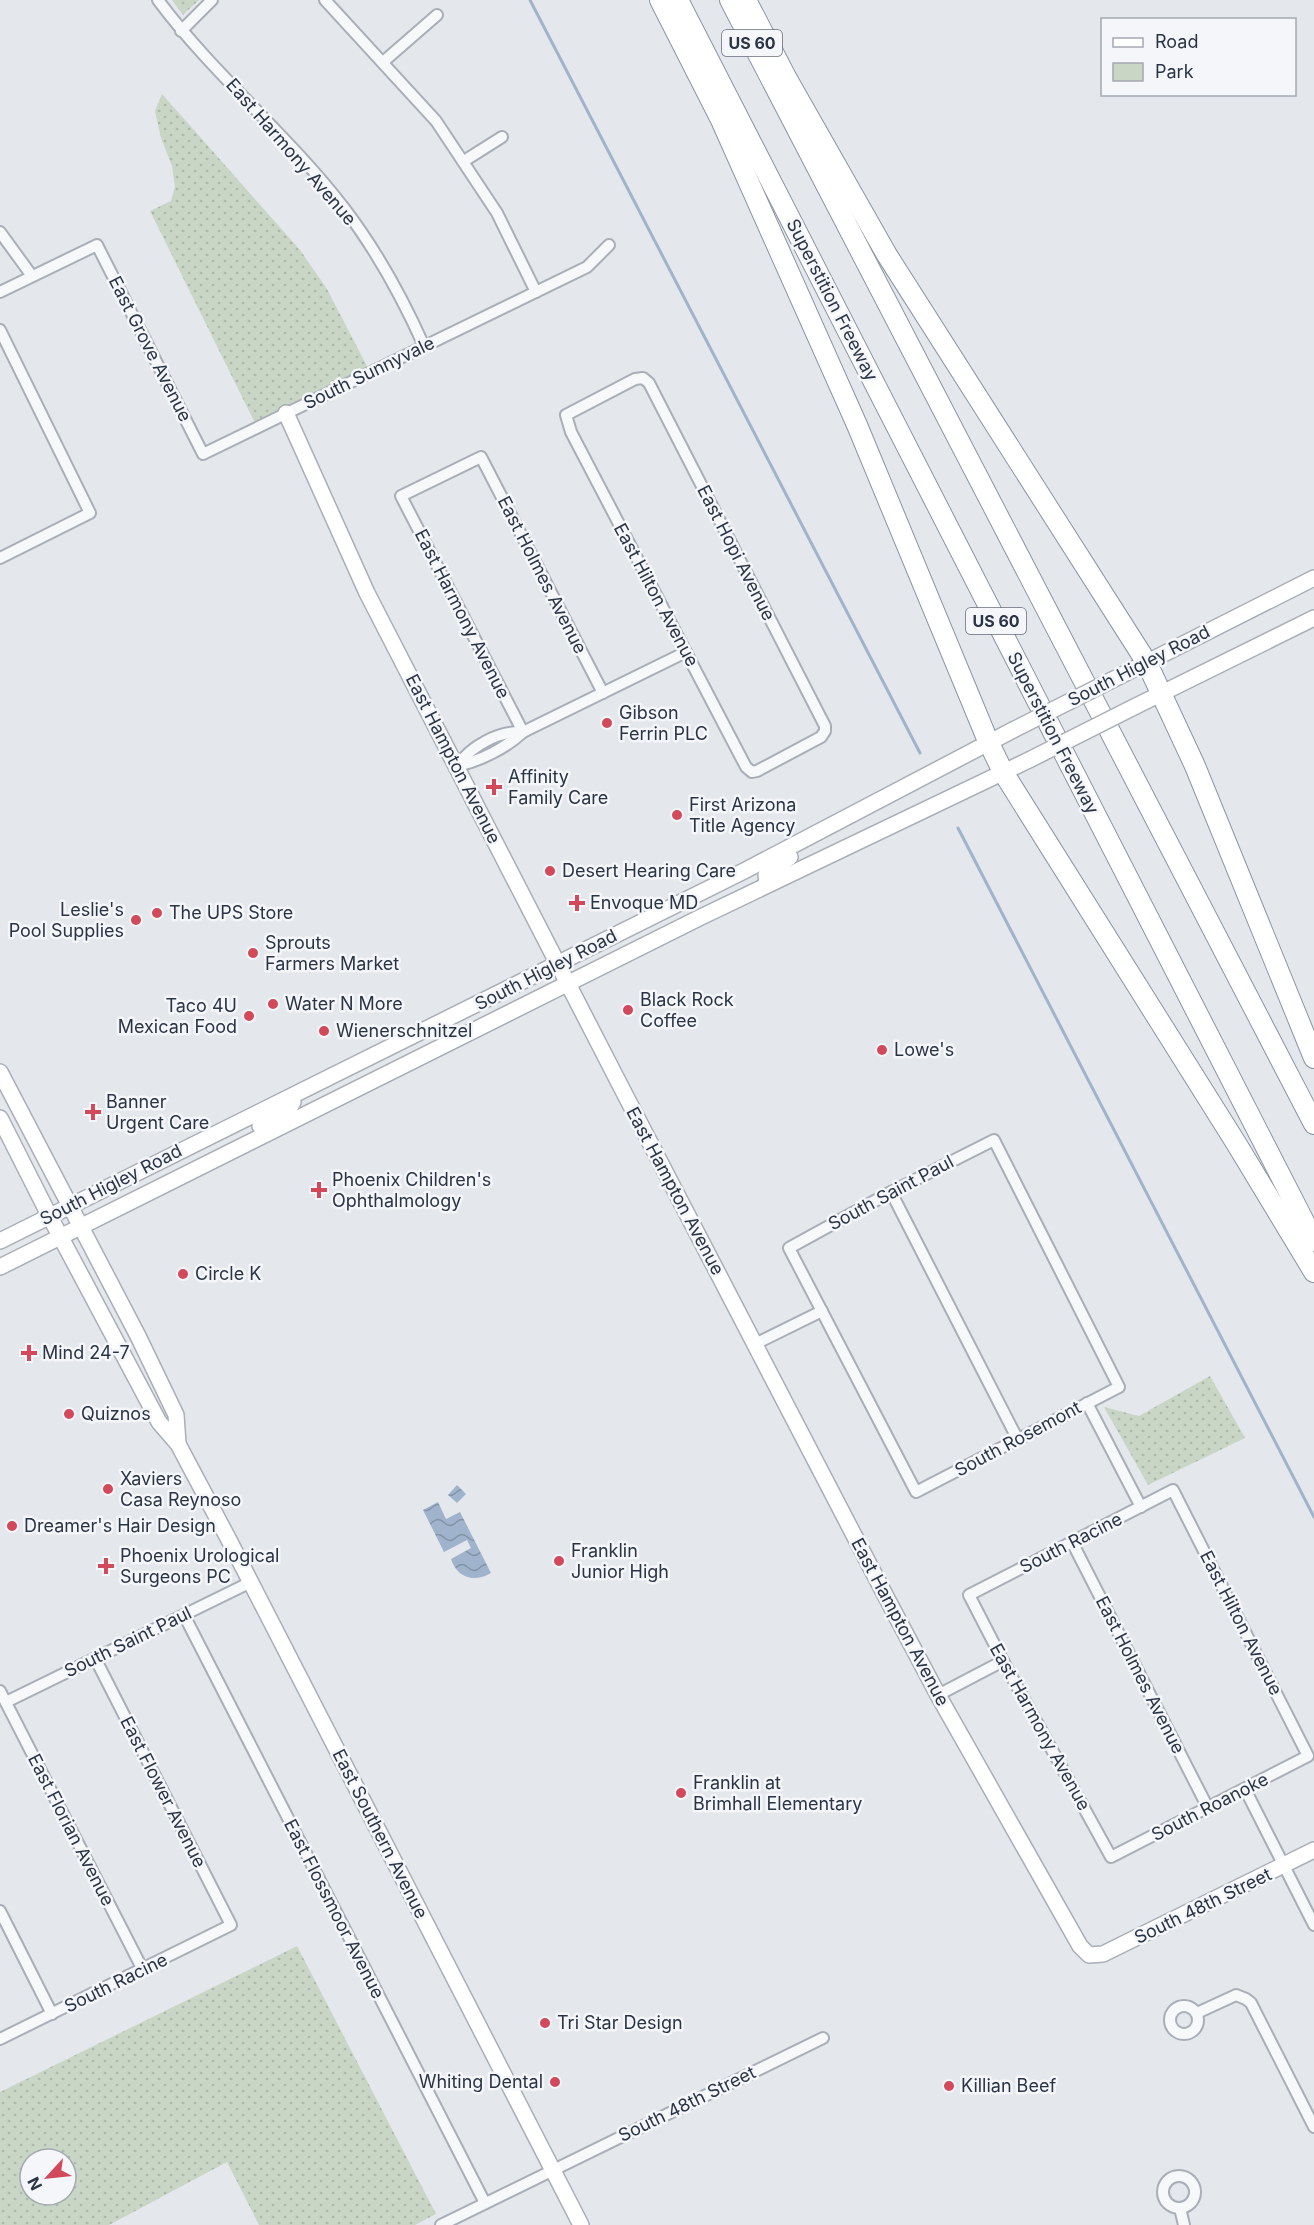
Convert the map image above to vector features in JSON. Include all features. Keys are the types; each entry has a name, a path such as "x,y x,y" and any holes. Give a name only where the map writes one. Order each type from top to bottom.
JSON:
{"highway":[{"path":"660,0 721,120 847,403 1003,772 1230,1133 1314,1272"},
{"name":"Superstition Freeway","path":"678,0 1314,1241"},
{"name":"US 60","path":"730,0 1314,1124"},
{"path":"746,0 787,79 887,255 1147,663 1195,766 1314,1058"}],"main road":[{"name":"East Hampton Avenue","path":"286,413 367,593 755,1344 938,1695 1062,1912 1075,1939 1089,1955"},
{"name":"South Higley Road","path":"0,1241 744,871 988,741 1314,578"},
{"name":"South Higley Road","path":"0,1268 767,884 1029,760 1314,618"},
{"path":"767,884 766,875 774,866 845,828 864,807"},
{"path":"309,1112 309,1102 312,1099 361,1074 371,1058"},
{"name":"East Southern Avenue","path":"0,1072 176,1415 178,1444"},
{"path":"220,1157 237,1138 289,1109 293,1102 291,1097"},
{"name":"East Southern Avenue","path":"0,1118 159,1422 178,1444 581,2225"},
{"name":"South 48th Street","path":"1089,1955 1103,1954 1113,1950 1314,1850"}],"street":[{"name":"East Harmony Avenue","path":"158,0 181,31 309,167 344,208 379,258 406,305 424,346"},
{"path":"181,31 212,0"},
{"path":"326,0 436,121 497,213 536,292"},
{"path":"383,62 437,15"},
{"path":"464,161 502,137"},
{"path":"0,232 32,276 0,292"},
{"name":"East Grove Avenue","path":"32,276 97,244 203,454"},
{"name":"South Sunnyvale","path":"203,454 586,267 609,245"},
{"path":"0,330 90,513 0,558"},
{"name":"East Hopi Avenue","path":"566,415 635,379 643,378 649,383 825,726 821,737 752,772"},
{"name":"East Hilton Avenue","path":"566,415 571,432 746,767 752,772"},
{"name":"East Holmes Avenue","path":"401,496 481,457 603,693"},
{"name":"East Harmony Avenue","path":"401,496 523,732"},
{"path":"458,766 472,763 509,731 523,732 686,652"},
{"name":"South Saint Paul","path":"822,1311 789,1248 891,1192 994,1140 1119,1387"},
{"path":"891,1192 1018,1440"},
{"path":"755,1344 822,1311"},
{"name":"South Rosemont","path":"822,1311 916,1492 1119,1387"},
{"path":"1087,1403 1141,1507"},
{"name":"East Hilton Avenue","path":"1173,1490 1308,1756"},
{"name":"South Racine","path":"969,1595 1173,1490"},
{"name":"East Holmes Avenue","path":"1072,1542 1208,1808"},
{"name":"South Saint Paul","path":"6,1702 250,1582"},
{"name":"East Harmony Avenue","path":"969,1595 1111,1857"},
{"name":"East Flossmoor Avenue","path":"184,1615 485,2203"},
{"name":"East Flower Avenue","path":"95,1658 231,1925"},
{"path":"938,1695 1003,1661"},
{"name":"East Florian Avenue","path":"0,1691 143,1970"},
{"name":"South Roanoke","path":"1111,1857 1308,1756"},
{"path":"1245,1789 1282,1866 1314,1925"},
{"path":"0,1911 52,2014"},
{"name":"South Racine","path":"0,2039 231,1925"},
{"path":"1197,2013 1236,1995 1251,2003 1314,2127"},
{"name":"South 48th Street","path":"552,2170 823,2038"},
{"path":"441,2225 552,2170"},
{"path":"1180,2208 1184,2225"}],"green space":[{"path":"172,0 199,0 183,15"},
{"path":"162,94 300,250 327,289 370,372 257,427 150,211 171,201 175,187 172,166 161,138 155,111"},
{"path":"1210,1376 1245,1438 1148,1485 1104,1407 1139,1416"},
{"path":"297,1946 436,2214 415,2225 259,2225 227,2162 109,2225 0,2225 0,2092"}],"water":[{"path":"457,1485 466,1494 457,1503 448,1495"},
{"path":"438,1502 446,1519 460,1512 491,1573 472,1578 457,1571 451,1559 471,1548 467,1540 444,1552 423,1510"}],"waterway":[{"path":"530,0 920,753"},
{"path":"958,828 1314,1517"}],"place":[{"name":"Gibson Ferrin PLC","path":"607,723"},
{"name":"Affinity Family Care","path":"494,787"},
{"name":"First Arizona Title Agency","path":"677,815"},
{"name":"Desert Hearing Care","path":"550,871"},
{"name":"Envoque MD","path":"577,903"},
{"name":"The UPS Store","path":"157,913"},
{"name":"Leslie's Pool Supplies","path":"136,920"},
{"name":"Sprouts Farmers Market","path":"253,953"},
{"name":"Water N More","path":"273,1004"},
{"name":"Black Rock Coffee","path":"628,1010"},
{"name":"Taco 4U Mexican Food","path":"249,1016"},
{"name":"Wienerschnitzel","path":"324,1031"},
{"name":"Lowe's","path":"882,1050"},
{"name":"Banner Urgent Care","path":"93,1112"},
{"name":"Phoenix Children's Ophthalmology","path":"319,1190"},
{"name":"Circle K","path":"183,1274"},
{"name":"Mind 24-7","path":"29,1353"},
{"name":"Quiznos","path":"69,1414"},
{"name":"Xaviers Casa Reynoso","path":"108,1489"},
{"name":"Dreamer's Hair Design","path":"12,1526"},
{"name":"Franklin Junior High","path":"559,1561"},
{"name":"Phoenix Urological Surgeons PC","path":"106,1566"},
{"name":"Franklin at Brimhall Elementary","path":"681,1793"},
{"name":"Tri Star Design","path":"545,2023"},
{"name":"Whiting Dental","path":"555,2082"},
{"name":"Killian Beef","path":"949,2086"}]}
